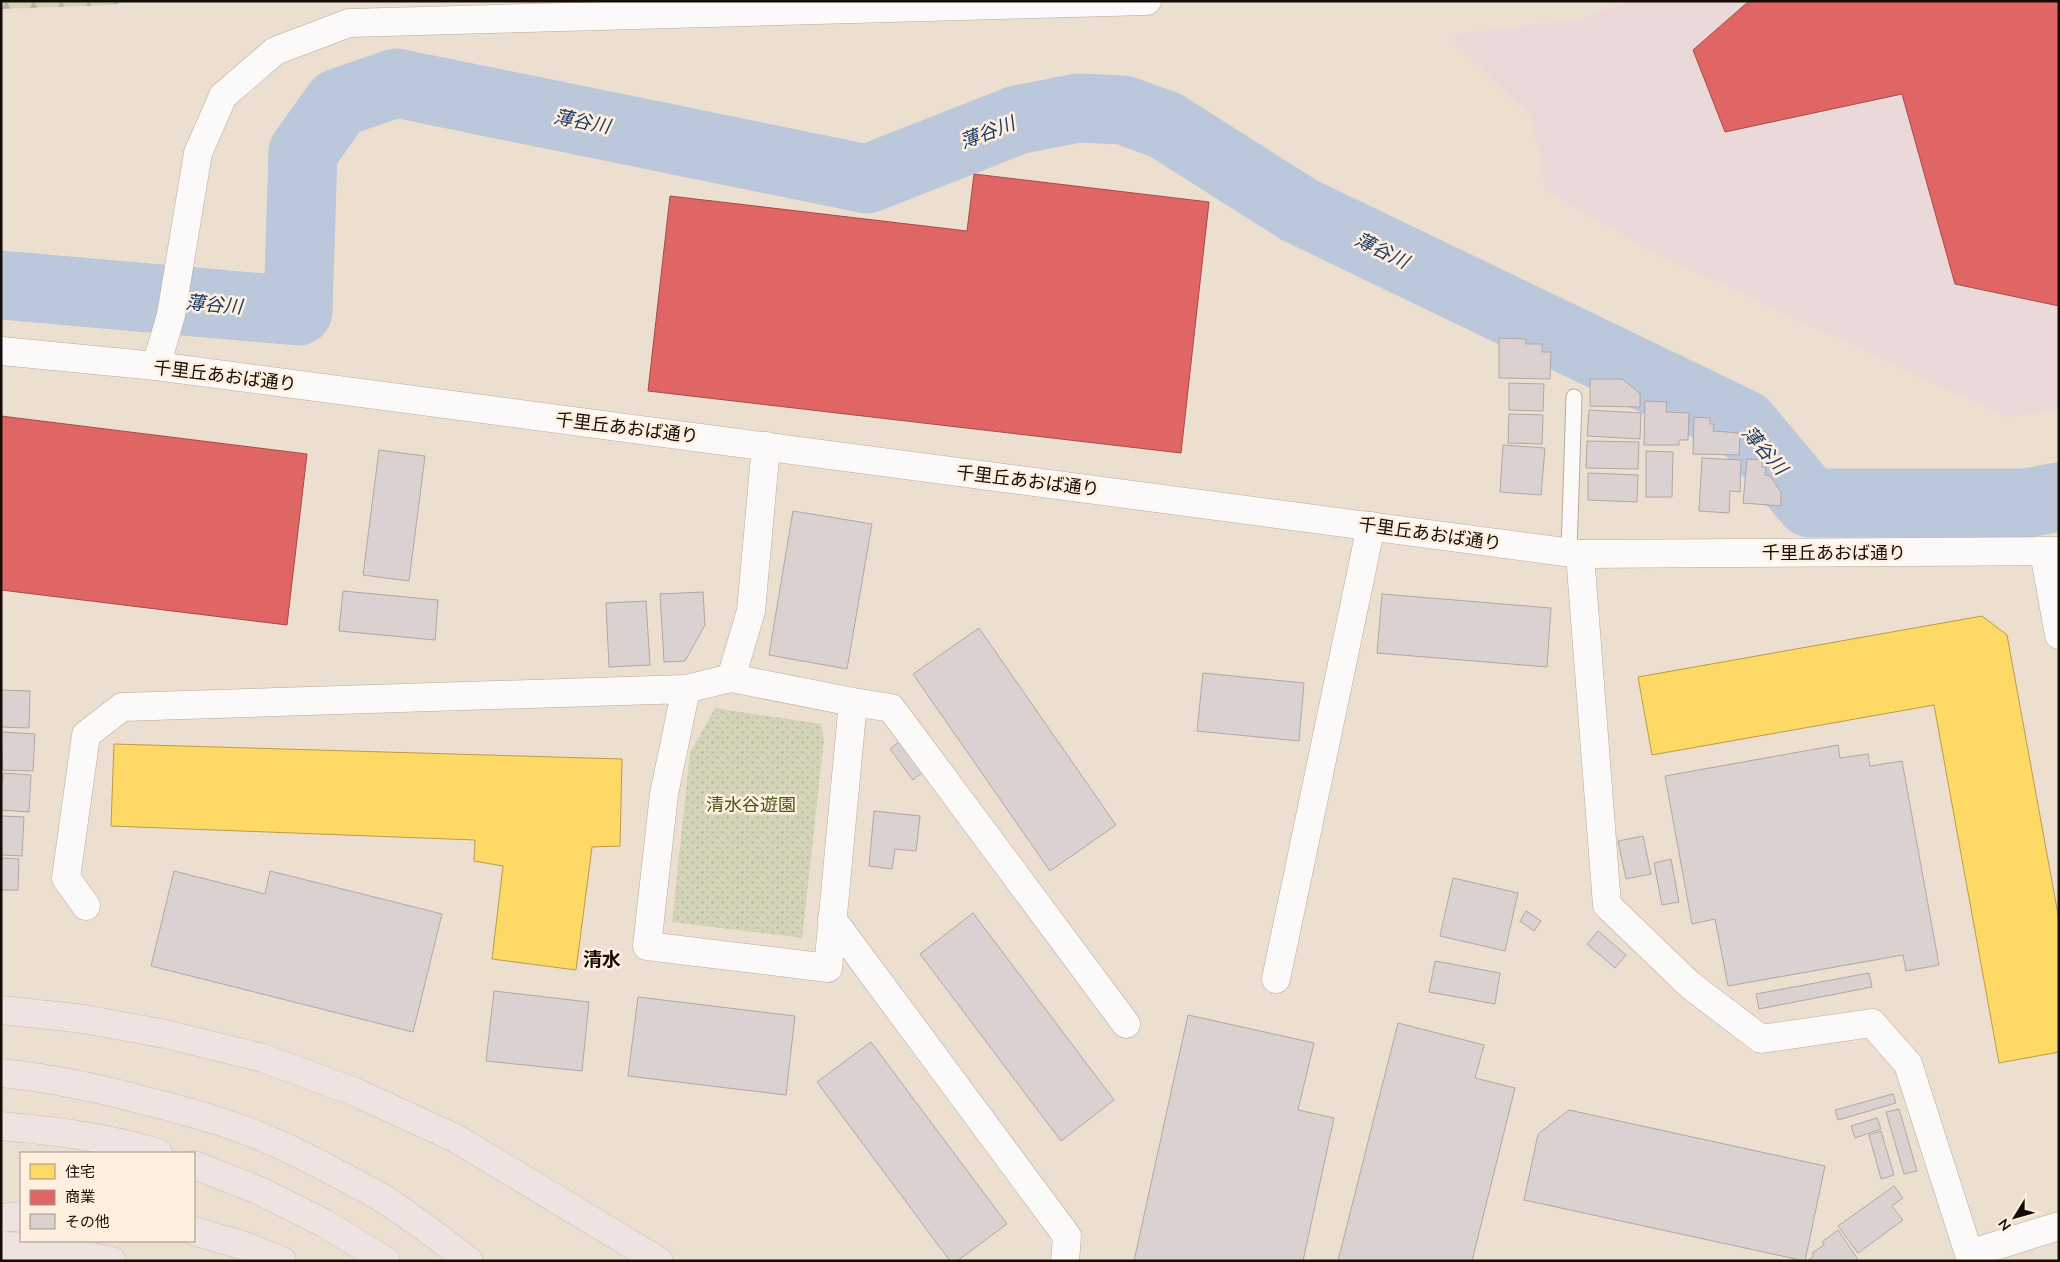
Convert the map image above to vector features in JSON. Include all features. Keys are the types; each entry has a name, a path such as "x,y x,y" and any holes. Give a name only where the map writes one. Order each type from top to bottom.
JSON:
{"highway":[{"path":"1,1010 84,1019 166,1034 263,1058 355,1092 455,1138 659,1261"},
{"path":"1,1074 81,1084 125,1095 230,1125 276,1143 378,1196 424,1226 470,1261"},
{"path":"1,1126 62,1131 127,1144 155,1152"},
{"path":"195,1165 258,1190 324,1223 386,1261"},
{"path":"1,1218 20,1216"},
{"path":"195,1231 245,1246 282,1261"},
{"path":"1,1246 42,1247 112,1261"}],"street":[{"path":"156,366 171,315 198,153 223,96 275,51 349,23 1147,1"},
{"name":"千里丘あおば通り","path":"1,351 156,366 1574,553 2051,551"},
{"path":"731,678 751,611 766,446"},
{"path":"1276,979 1371,526"},
{"path":"2051,551 2059,635"},
{"path":"1574,553 1607,904 1690,985 1761,1039 1872,1023 1908,1064 1969,1254 2059,1226"},
{"path":"86,906 66,878 86,735 122,708 686,689 731,678 891,708 1126,1024"},
{"path":"686,689 664,794 647,946 828,968 853,702"},
{"path":"832,919 1066,1236 1065,1261"}],"lane":[{"path":"1574,397 1574,553"}],"shaded area":[{"path":"1625,1 2059,1 2059,411 2006,417 1657,254 1545,191 1532,117 1448,35 1587,18"}],"green space":[{"path":"1,1 127,1 113,5 1,9"},
{"name":"清水谷遊園","path":"715,708 821,724 824,740 802,938 672,922 690,753"}],"building: 住宅":[{"path":"1982,616 2007,635 2059,920 2059,1052 1999,1063 1934,705 1652,755 1638,677"},
{"path":"114,744 622,759 620,846 592,847 576,970 492,959 503,866 474,861 475,840 111,826"}],"building: 商業":[{"path":"1749,1 2059,1 2059,306 1955,284 1902,94 1725,132 1693,50"},
{"path":"974,174 1209,202 1181,453 648,391 670,196 967,231"},
{"path":"1,416 307,454 287,625 1,590"}],"building: その他":[{"path":"1499,338 1526,339 1526,344 1542,344 1542,352 1551,352 1550,379 1499,378"},
{"path":"1590,379 1622,379 1640,393 1640,407 1590,406"},
{"path":"1509,383 1544,384 1543,411 1509,410"},
{"path":"1645,401 1667,402 1666,412 1689,413 1688,440 1679,440 1679,445 1644,445"},
{"path":"1589,410 1641,413 1640,439 1587,436"},
{"path":"1509,414 1543,415 1542,444 1508,443"},
{"path":"1694,417 1710,418 1710,424 1714,424 1713,431 1740,433 1739,455 1693,454"},
{"path":"1587,441 1639,442 1638,469 1586,468"},
{"path":"1503,445 1545,448 1541,495 1500,492"},
{"path":"379,450 425,456 409,581 363,575"},
{"path":"1646,451 1673,452 1672,497 1646,497"},
{"path":"1702,458 1741,460 1740,492 1730,491 1729,513 1699,511"},
{"path":"1747,459 1762,460 1762,467 1766,467 1765,475 1770,476 1781,492 1781,506 1743,503"},
{"path":"1588,473 1638,475 1637,502 1588,500"},
{"path":"793,511 872,524 847,669 769,655"},
{"path":"343,591 438,600 435,640 339,631"},
{"path":"703,592 705,625 685,661 664,662 660,594"},
{"path":"1382,594 1551,608 1547,667 1377,653"},
{"path":"646,601 650,665 609,667 606,603"},
{"path":"979,628 1116,825 1050,871 913,674"},
{"path":"1203,673 1304,683 1299,741 1197,731"},
{"path":"1,690 30,691 29,728 1,727"},
{"path":"1,732 35,734 33,771 3,770"},
{"path":"900,741 924,771 913,780 890,749"},
{"path":"1838,745 1840,758 1868,754 1870,766 1902,761 1939,965 1906,971 1903,955 1728,986 1715,919 1692,924 1665,776"},
{"path":"3,773 31,775 29,812 1,810 1,782 3,782"},
{"path":"874,811 920,816 916,851 895,849 892,869 869,866"},
{"path":"1,816 24,817 22,856 1,855"},
{"path":"1643,836 1651,874 1626,879 1618,841"},
{"path":"1,858 19,859 18,890 1,890"},
{"path":"1671,859 1679,902 1662,905 1654,863"},
{"path":"174,871 265,894 270,871 442,914 413,1032 151,966"},
{"path":"1453,878 1518,893 1505,951 1440,936"},
{"path":"1526,911 1541,921 1534,931 1520,921"},
{"path":"973,913 1114,1100 1061,1141 920,954"},
{"path":"1598,931 1626,955 1615,968 1587,944"},
{"path":"1435,961 1500,973 1495,1004 1429,992"},
{"path":"1869,973 1872,987 1759,1009 1756,994"},
{"path":"494,991 589,1002 582,1071 486,1061"},
{"path":"638,997 795,1016 786,1095 628,1076"},
{"path":"1188,1015 1314,1043 1298,1110 1334,1118 1303,1261 1134,1261"},
{"path":"1398,1023 1484,1045 1475,1078 1515,1088 1472,1261 1338,1261"},
{"path":"871,1042 1007,1224 957,1261 950,1261 817,1082"},
{"path":"1893,1094 1896,1103 1838,1120 1835,1110"},
{"path":"1899,1109 1917,1171 1904,1174 1886,1112"},
{"path":"1569,1110 1825,1166 1805,1261 1524,1200 1538,1134"},
{"path":"1877,1118 1881,1129 1855,1138 1851,1126"},
{"path":"1881,1131 1894,1175 1881,1179 1869,1135"},
{"path":"1894,1186 1903,1198 1892,1206 1903,1220 1858,1253 1838,1226"},
{"path":"1838,1230 1859,1261 1807,1261 1814,1256 1812,1253 1824,1245 1822,1242"}],"waterway":[{"name":"薄谷川","path":"1,285 298,311 303,152 338,103 396,83 867,179 1017,120 1078,108 1123,110 1165,125 1299,210 1744,424 1810,503 2026,503 2059,497"}],"district":[{"name":"清水","path":"602,959"}]}
